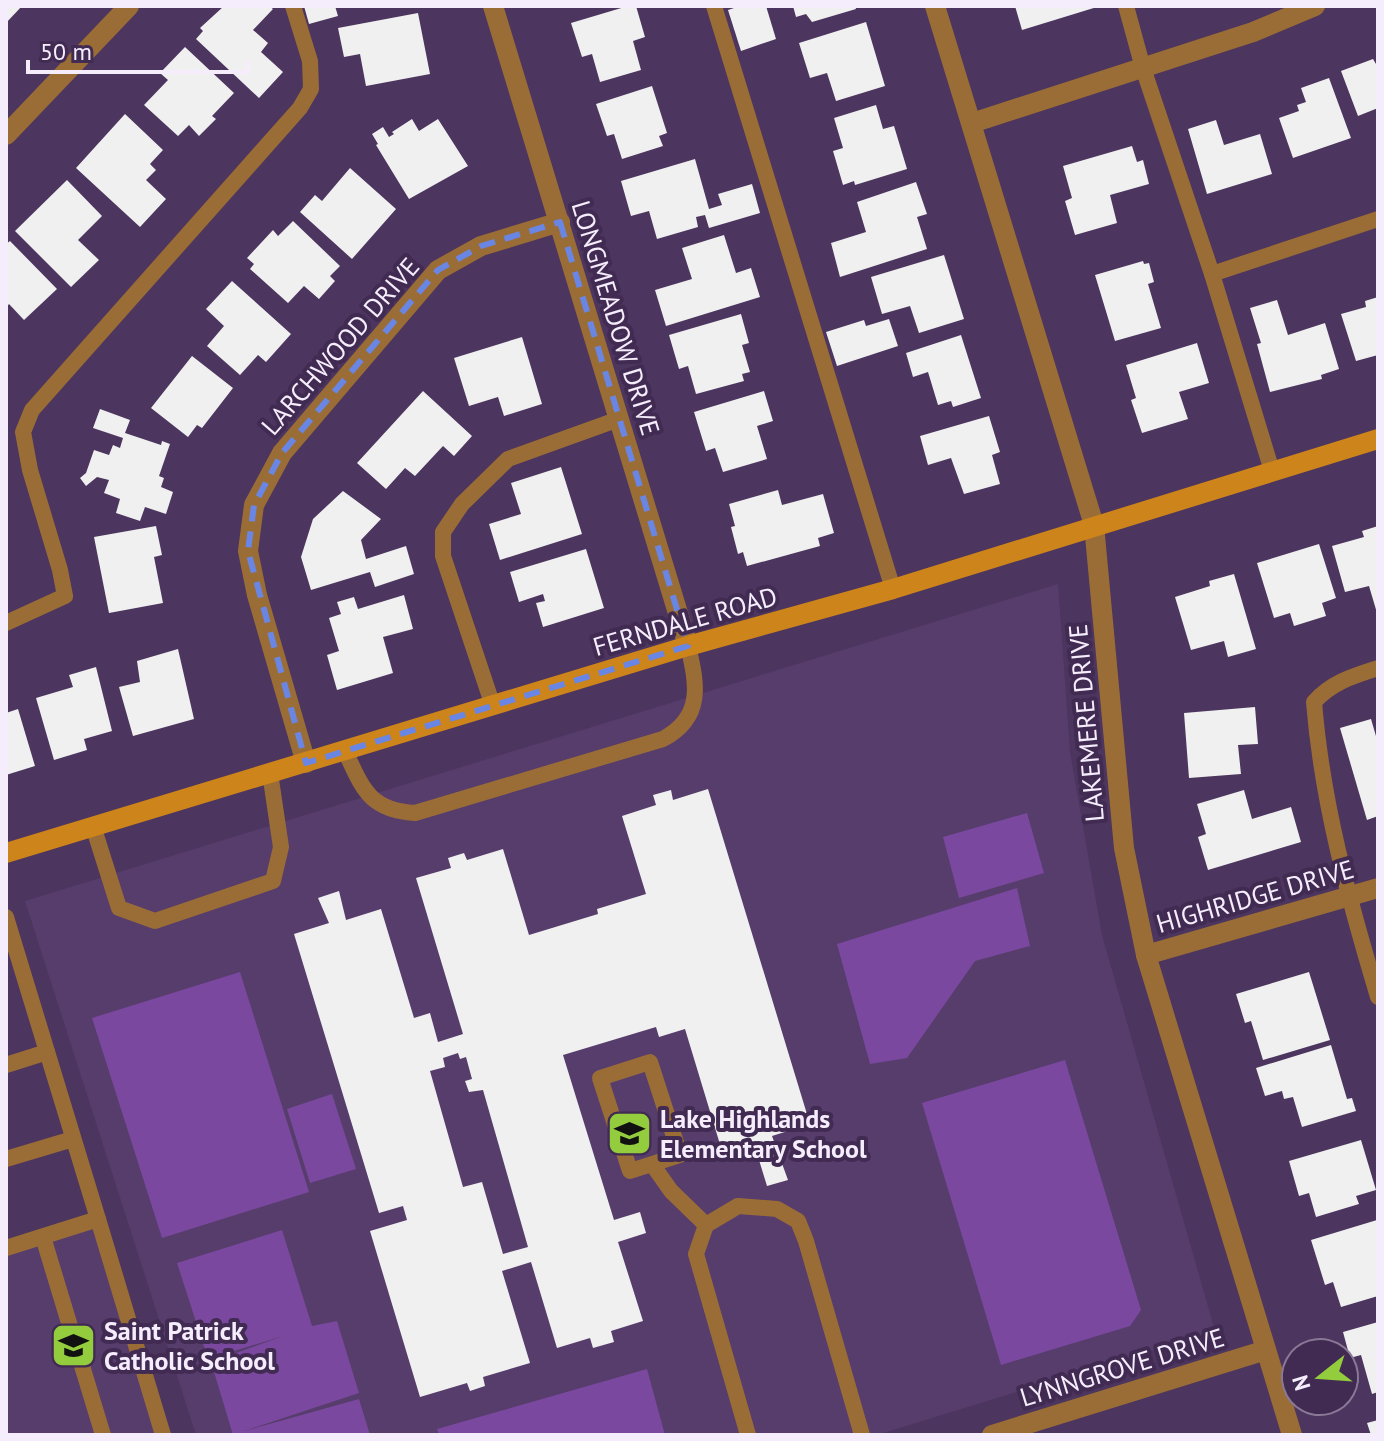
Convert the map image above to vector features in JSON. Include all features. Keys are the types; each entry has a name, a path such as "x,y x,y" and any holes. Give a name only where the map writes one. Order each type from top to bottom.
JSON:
{"street":[{"path":"6,135 129,6"},
{"name":"LONGMEADOW DRIVE","path":"493,6 688,646"},
{"name":"LAKEMERE DRIVE","path":"935,6 1094,525 1124,848 1146,955 1292,1435"},
{"path":"972,123 1253,32 1315,6"},
{"name":"LARCHWOOD DRIVE","path":"306,763 257,595 248,551 254,505 282,453 438,270 481,246 560,222"},
{"name":"FERNDALE ROAD","path":"6,853 688,646 893,589 1378,439"},
{"name":"HIGHRIDGE DRIVE","path":"1146,955 1378,888"},
{"name":"LYNNGROVE DRIVE","path":"992,1435 1266,1350"}],"lane":[{"path":"6,623 65,596 27,457 23,432 32,410 300,108 311,89 310,61 293,6"},
{"path":"714,6 893,589"},
{"path":"1126,6 1272,471"},
{"path":"1212,274 1378,219"},
{"path":"493,706 443,556 443,532 462,504 508,459 619,419"},
{"path":"345,751 362,788 375,802 393,812 415,813 663,739 678,731 689,715 694,699 697,684 688,646"},
{"path":"1378,668 1343,679 1324,691 1314,702 1319,754 1348,896 1378,997"},
{"path":"93,826 119,908 155,921 273,881 281,847 270,773"},
{"path":"6,917 163,1435"},
{"path":"6,980 23,974"},
{"path":"6,1065 47,1052"},
{"path":"650,1062 680,1155 652,1164 630,1171 600,1078 650,1062"},
{"path":"6,1159 73,1139"},
{"path":"652,1164 671,1191 706,1225"},
{"path":"748,1435 696,1254 706,1225 738,1206 777,1209 798,1221 862,1435"},
{"path":"6,1248 98,1219"},
{"path":"43,1237 103,1435"}],"highlighted area":[{"path":"560,222 688,646 306,763 248,551 254,505 282,453 438,270 481,246"}],"shaded area":[{"name":"Lake Highlands Elementary School","path":"1058,584 1070,752 1102,935 1215,1331 877,1435 196,1435 25,901"},
{"path":"1027,813 1044,873 959,898 943,837"},
{"path":"1017,888 1030,946 975,961 907,1058 870,1064 837,944"},
{"path":"240,972 309,1192 162,1238 92,1018"},
{"path":"1065,1060 1141,1310 1130,1326 1001,1365 922,1103"},
{"path":"332,1094 356,1169 310,1183 287,1109"},
{"name":"Saint Patrick Catholic School","path":"98,1223 172,1435 6,1435 6,1254"},
{"path":"282,1230 312,1326 337,1321 359,1393 244,1431 359,1399 370,1435 233,1435 211,1362 283,1336 208,1359 177,1263"},
{"path":"647,1369 665,1435 439,1435 437,1429"}],"building":[{"path":"6,6 22,6 6,23"},
{"path":"224,6 269,6 273,9 253,30 268,43 261,52 283,72 259,98 196,39 203,31 200,28"},
{"path":"304,6 335,6 338,16 309,24"},
{"path":"636,6 645,37 633,41 641,70 600,82 592,54 582,57 571,23"},
{"path":"740,6 766,6 776,39 741,51 728,10"},
{"path":"793,6 855,6 856,9 812,22 806,14 796,17"},
{"path":"1015,6 1097,6 1097,7 1022,30"},
{"path":"418,13 430,74 366,86 360,54 344,57 338,28"},
{"path":"866,22 885,86 836,101 827,73 810,78 799,43"},
{"path":"185,47 234,93 212,116 216,119 199,136 189,125 178,136 144,105 168,80 160,73"},
{"path":"1373,59 1378,63 1378,108 1358,116 1341,71"},
{"path":"1329,78 1351,138 1293,158 1279,118 1299,111 1297,105 1306,102 1301,88"},
{"path":"652,86 667,133 659,136 663,146 622,159 614,134 607,136 596,104"},
{"path":"876,105 883,129 894,126 907,169 855,185 854,181 843,185 833,151 843,148 834,118"},
{"path":"125,114 163,150 150,164 156,170 146,180 166,199 140,227 76,168"},
{"path":"412,119 419,131 438,119 468,166 409,199 372,134 383,127 389,137"},
{"path":"1216,120 1224,145 1260,134 1272,174 1207,194 1188,129"},
{"path":"1132,146 1137,162 1143,160 1149,184 1110,195 1117,223 1075,235 1065,201 1072,198 1063,166"},
{"path":"695,159 709,209 722,205 718,194 752,184 760,213 709,228 705,215 696,217 698,227 657,239 649,211 631,216 621,181"},
{"path":"350,168 396,209 352,259 300,212 315,195 322,201"},
{"path":"67,180 102,216 78,240 99,260 71,287 15,231"},
{"path":"916,182 927,214 917,217 927,249 840,277 831,243 866,232 857,202"},
{"path":"293,221 340,266 330,276 335,281 319,299 304,286 288,303 250,269 254,264 247,258 273,230 278,236"},
{"path":"724,235 736,273 751,268 760,297 666,326 655,290 692,279 682,248"},
{"path":"10,241 57,289 24,320 9,304 6,308 6,244"},
{"path":"944,255 964,319 919,333 910,306 882,314 871,277"},
{"path":"1143,261 1144,264 1149,263 1154,282 1148,284 1161,328 1115,341 1095,275"},
{"path":"232,281 291,334 266,362 258,355 240,375 207,346 224,326 206,309"},
{"path":"1378,297 1378,355 1356,361 1341,314 1366,307 1365,301"},
{"path":"1277,300 1288,335 1325,323 1339,369 1321,375 1322,379 1270,392 1257,344 1261,343 1250,308"},
{"path":"741,314 749,343 742,345 750,372 742,374 744,381 696,394 688,366 679,369 669,335"},
{"path":"889,319 898,346 837,366 826,332 864,320 866,326"},
{"path":"961,335 981,398 953,407 951,401 938,405 928,372 913,377 906,353"},
{"path":"522,337 542,404 504,416 498,397 469,406 454,358"},
{"path":"1197,343 1209,383 1179,392 1188,419 1142,433 1131,400 1136,398 1126,365"},
{"path":"192,356 233,388 202,428 197,425 188,437 151,408"},
{"path":"423,391 472,436 454,456 443,446 415,476 405,468 386,489 357,463"},
{"path":"764,391 773,421 757,426 767,459 723,472 715,448 706,451 694,412"},
{"path":"100,409 130,420 125,433 161,445 162,441 170,444 159,476 164,478 161,487 173,492 166,514 145,507 140,521 116,513 120,499 104,493 109,480 97,477 86,486 80,478 86,473 94,450 109,455 113,445 120,448 123,438 93,428"},
{"path":"989,416 1000,452 992,455 1000,484 964,494 951,458 928,465 920,436"},
{"path":"561,467 582,534 500,560 489,524 521,514 511,483"},
{"path":"778,490 782,505 823,494 834,533 818,538 820,546 747,566 743,552 738,554 729,504"},
{"path":"343,491 381,519 361,540 366,559 406,546 414,574 375,587 370,572 311,590 301,557 313,519"},
{"path":"156,526 162,555 154,557 163,603 109,613 94,537"},
{"path":"1378,526 1377,613 1369,586 1345,592 1332,546 1364,537 1362,531"},
{"path":"1319,544 1336,598 1322,603 1326,616 1294,626 1290,613 1274,618 1257,563"},
{"path":"586,549 604,608 543,627 536,603 545,601 543,594 519,602 510,572"},
{"path":"1234,574 1256,649 1228,657 1224,641 1191,650 1175,597 1210,586 1209,581"},
{"path":"404,595 413,629 383,637 393,673 337,690 327,655 339,651 329,618 341,614 337,602 354,597 358,609"},
{"path":"178,649 194,719 133,736 119,687 140,682 137,661"},
{"path":"96,667 112,731 84,739 87,750 54,760 36,698 73,687 69,675"},
{"path":"1255,707 1258,744 1238,745 1241,774 1189,778 1184,713"},
{"path":"18,709 35,766 6,775 6,713"},
{"path":"1371,719 1378,743 1378,816 1367,820 1340,728"},
{"name":"Lake Highlands Elementary School","path":"708,789 810,1124 772,1136 788,1180 767,1186 756,1141 722,1151 685,1029 659,1037 656,1027 563,1055 614,1220 640,1212 646,1233 618,1242 643,1321 611,1331 614,1342 593,1348 590,1338 557,1348 531,1262 502,1271 530,1363 483,1377 485,1386 470,1391 467,1383 420,1397 370,1231 407,1220 403,1206 379,1213 294,934 329,923 318,898 339,891 346,920 381,909 414,1018 430,1013 438,1042 463,1034 416,878 451,868 448,858 464,853 467,860 503,849 529,935 598,914 597,909 646,894 622,816 656,805 653,795 671,790 673,800","holes":["458,1053 460,1059 466,1057 472,1079 465,1081 469,1092 483,1090 528,1247 503,1254 482,1182 463,1187 430,1071 445,1067 443,1058"]},
{"path":"1244,790 1252,819 1291,807 1301,842 1208,870 1198,837 1206,834 1197,804"},
{"path":"1309,972 1330,1040 1263,1060 1251,1021 1245,1023 1236,994"},
{"path":"1331,1045 1347,1099 1352,1098 1356,1111 1302,1127 1293,1097 1284,1099 1282,1091 1265,1096 1256,1068"},
{"path":"1361,1140 1376,1190 1356,1196 1359,1204 1316,1217 1309,1193 1299,1196 1289,1161"},
{"path":"1377,1220 1378,1296 1341,1307 1333,1282 1325,1285 1311,1240"},
{"path":"1378,1322 1378,1392 1372,1394 1360,1355 1360,1337 1344,1337 1343,1332"},
{"path":"1378,1420 1378,1435 1371,1435 1367,1423"}],"place":[{"name":"Lake Highlands Elementary School","path":"629,1133"},
{"name":"Saint Patrick Catholic School","path":"73,1345"}]}
